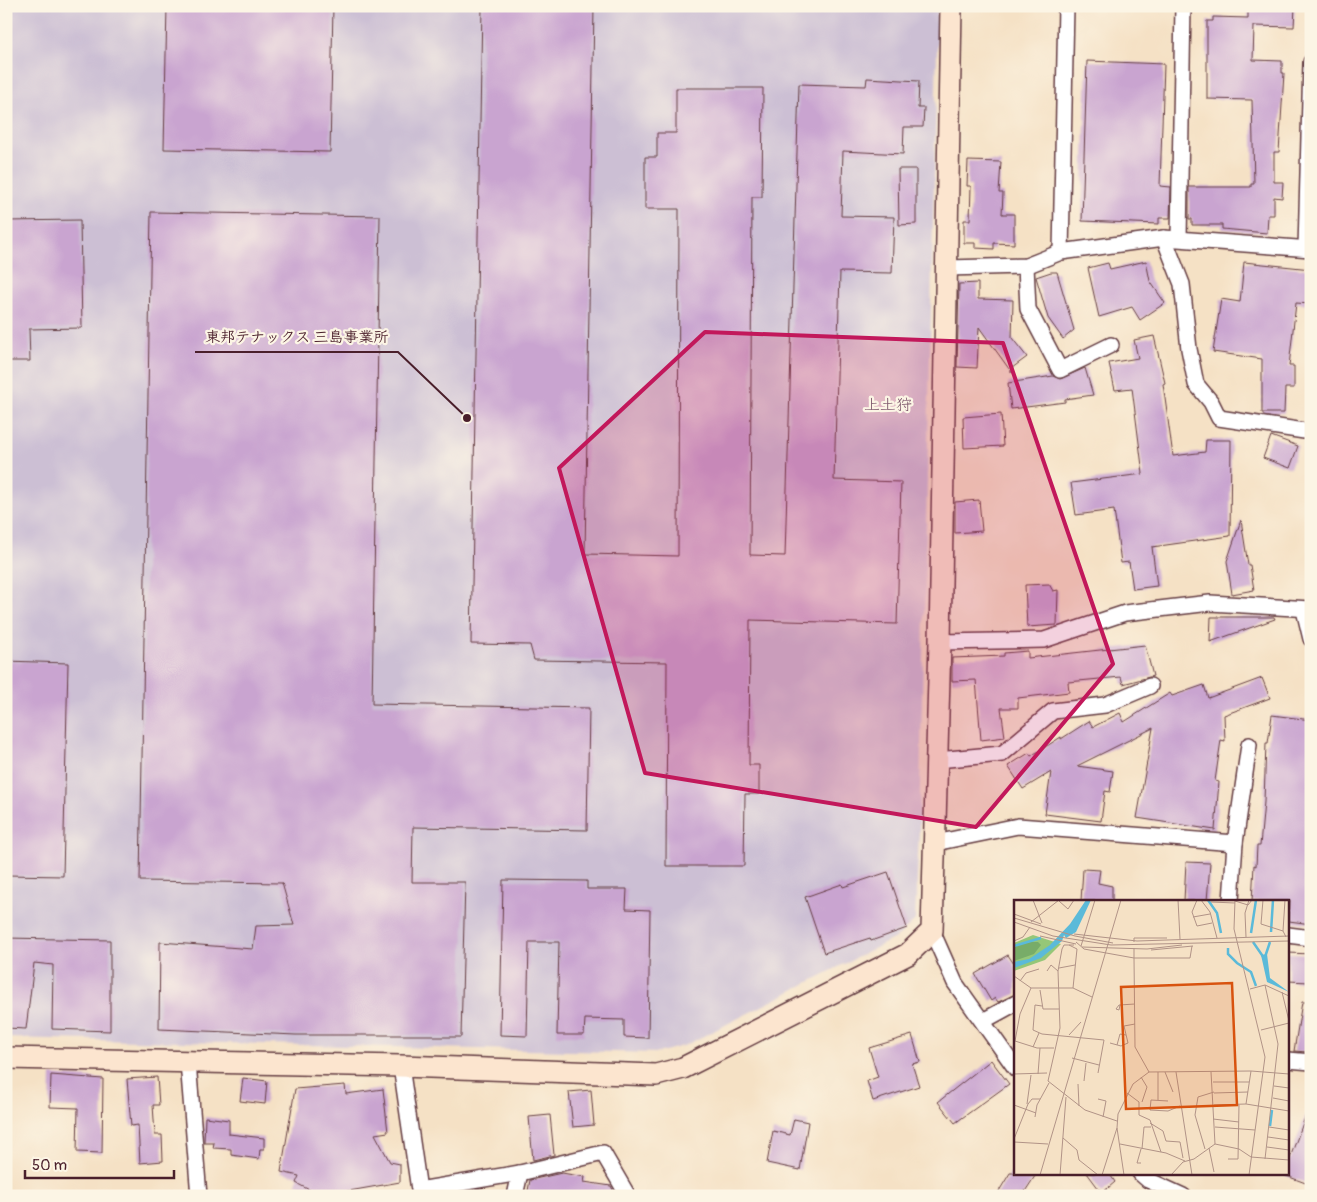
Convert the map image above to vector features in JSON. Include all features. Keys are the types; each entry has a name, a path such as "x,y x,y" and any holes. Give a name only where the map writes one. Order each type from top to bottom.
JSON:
{"street":[{"path":"951,6 936,843 932,931 955,983 1014,1066"},
{"path":"1061,252 1066,6"},
{"path":"1183,6 1172,238 1182,284 1189,350 1196,384 1211,402 1219,418 1311,432"},
{"path":"947,268 1026,266 1061,252 1172,238 1309,248 1311,62"},
{"path":"1026,266 1028,310 1060,370 1111,345"},
{"path":"940,642 1044,640 1125,613 1210,603 1307,610 1311,639"},
{"path":"937,760 1002,754 1053,711 1105,705 1150,686"},
{"path":"1231,900 1235,843 1249,745"},
{"path":"936,843 1018,826 1235,843"},
{"path":"6,1058 401,1066 656,1075 683,1068 908,954 932,931"},
{"path":"1290,935 1311,938"},
{"path":"983,1021 1014,1004"},
{"path":"1290,1060 1311,1062"},
{"path":"188,1062 199,1196"},
{"path":"401,1066 419,1190 520,1173 603,1153 628,1196"},
{"path":"515,1196 520,1173"},
{"path":"1147,1176 1183,1196"}],"highlighted area":[{"path":"705,332 1003,343 1113,664 976,827 645,773 559,468"}],"shaded area":[{"path":"6,6 938,6 919,831 915,920 899,936 686,1045 658,1053 6,1038"}],"building":[{"path":"167,6 333,6 330,152 164,149"},
{"path":"482,6 594,6 585,554 678,556 679,209 645,209 645,157 657,157 657,133 676,133 676,88 763,88 762,197 752,197 750,555 785,556 799,84 866,86 867,78 919,81 918,108 924,108 923,127 904,127 903,154 843,151 841,216 894,217 892,273 840,272 834,480 901,482 897,624 750,620 749,765 759,765 759,794 745,794 744,866 666,866 667,662 534,660 530,645 471,644"},
{"path":"1260,6 1295,6 1294,27 1254,26 1253,60 1282,61 1282,73 1284,73 1279,152 1274,152 1274,182 1283,182 1282,198 1274,197 1274,215 1268,215 1267,233 1222,229 1222,225 1192,225 1192,219 1189,219 1189,187 1251,187 1251,184 1254,184 1252,100 1207,99 1207,21 1213,21 1213,17 1248,18 1248,8 1260,8"},
{"path":"1087,61 1164,64 1160,186 1171,187 1170,218 1159,218 1159,224 1082,221"},
{"path":"968,161 1001,162 999,193 1003,193 1002,214 1014,214 1014,244 994,243 994,249 975,248 975,243 964,243 964,220 970,220 971,186 967,186"},
{"path":"898,169 916,169 916,224 899,225"},
{"path":"151,212 380,216 372,704 589,708 587,830 413,827 412,882 465,882 461,1037 434,1037 434,1035 296,1035 159,1029 160,942 253,949 256,926 294,925 282,883 140,881"},
{"path":"80,220 82,328 29,329 30,361 6,361 6,221"},
{"path":"1146,261 1150,281 1165,303 1140,320 1132,307 1099,317 1088,268 1108,263 1110,269"},
{"path":"1244,262 1311,269 1311,304 1296,303 1289,366 1294,366 1294,388 1285,388 1284,413 1262,413 1262,359 1213,352 1221,299 1240,302"},
{"path":"1057,272 1074,330 1063,339 1048,318 1036,277"},
{"path":"978,283 978,299 1013,300 1012,338 1027,357 1012,368 1012,373 979,327 977,368 957,367 959,284"},
{"path":"1154,336 1165,383 1163,384 1173,456 1205,452 1206,440 1231,440 1230,536 1152,547 1157,586 1133,589 1129,562 1121,563 1114,510 1076,515 1071,483 1143,474 1132,388 1115,390 1109,363 1138,358 1134,340"},
{"path":"1085,368 1093,395 1065,399 1065,402 1011,409 1008,383 1053,376 1060,379"},
{"path":"1001,414 1003,446 964,448 963,417"},
{"path":"1271,436 1298,446 1290,468 1263,458"},
{"path":"979,500 982,531 955,533 955,502"},
{"path":"1241,520 1254,590 1232,594 1227,561"},
{"path":"1049,584 1053,591 1058,590 1057,625 1027,627 1025,585"},
{"path":"1211,617 1274,617 1275,619 1210,642"},
{"path":"1145,645 1153,676 1123,684 1121,677 1068,682 1069,692 1018,698 1018,708 1001,708 1005,737 981,740 976,680 952,681 952,658 1004,656 1004,653 1028,651 1028,658"},
{"path":"6,661 68,663 63,876 6,875"},
{"path":"1262,678 1270,698 1224,715 1225,741 1221,740 1215,781 1219,782 1215,830 1137,818 1153,728 1077,766 1113,771 1110,792 1105,791 1101,821 1045,814 1051,772 1023,789 1008,766 1029,753 1031,756 1089,721 1093,727 1120,713 1124,722 1170,693 1172,696 1204,685 1208,698"},
{"path":"1272,715 1311,720 1311,924 1290,921 1290,900 1252,900 1254,865 1256,866 1257,846 1260,846 1266,743 1268,743"},
{"path":"1186,862 1210,863 1207,900 1184,900"},
{"path":"1083,869 1100,870 1098,883 1112,886 1112,900 1081,900"},
{"path":"888,872 907,928 871,941 870,938 824,953 805,897 842,884 843,887"},
{"path":"503,880 587,881 587,889 627,889 626,909 650,910 648,1038 624,1037 624,1020 585,1019 584,1035 557,1035 559,942 529,942 527,1036 500,1035"},
{"path":"6,938 110,940 110,1031 52,1029 53,965 34,963 26,1029 6,1028"},
{"path":"1290,953 1311,954 1309,982 1290,981"},
{"path":"1008,955 1014,964 1014,995 998,1002 995,998 991,1001 975,974"},
{"path":"1302,1002 1311,1002 1311,1045 1307,1052 1294,1051"},
{"path":"912,1035 920,1062 912,1064 919,1086 873,1101 867,1081 878,1077 869,1048"},
{"path":"991,1060 1009,1084 955,1123 938,1102"},
{"path":"51,1075 103,1079 102,1153 77,1152 78,1108 50,1107"},
{"path":"157,1077 159,1105 153,1105 155,1135 162,1135 163,1161 140,1163 138,1125 131,1126 127,1079"},
{"path":"243,1078 267,1081 265,1104 240,1101"},
{"path":"345,1085 346,1094 383,1089 388,1132 375,1134 390,1162 400,1164 400,1182 321,1196 296,1183 299,1176 281,1172 295,1089"},
{"path":"591,1090 594,1125 573,1127 569,1092"},
{"path":"1309,1107 1311,1107 1311,1185 1284,1175 1290,1174 1290,1158"},
{"path":"550,1115 554,1155 533,1160 529,1117"},
{"path":"205,1117 229,1120 229,1134 264,1138 264,1149 260,1149 259,1159 231,1155 231,1149 213,1148 214,1143 204,1143"},
{"path":"794,1119 808,1122 800,1170 767,1163 773,1131 790,1135"},
{"path":"562,1173 585,1177 584,1182 611,1186 616,1196 527,1196 530,1180"},
{"path":"1010,1173 1036,1174 1022,1196 996,1196"},
{"path":"1088,1174 1110,1174 1115,1182 1102,1193"}],"place":[{"name":"東邦テナックス 三島事業所","path":"467,418"}],"district":[{"name":"上土狩","path":"888,405"}]}
